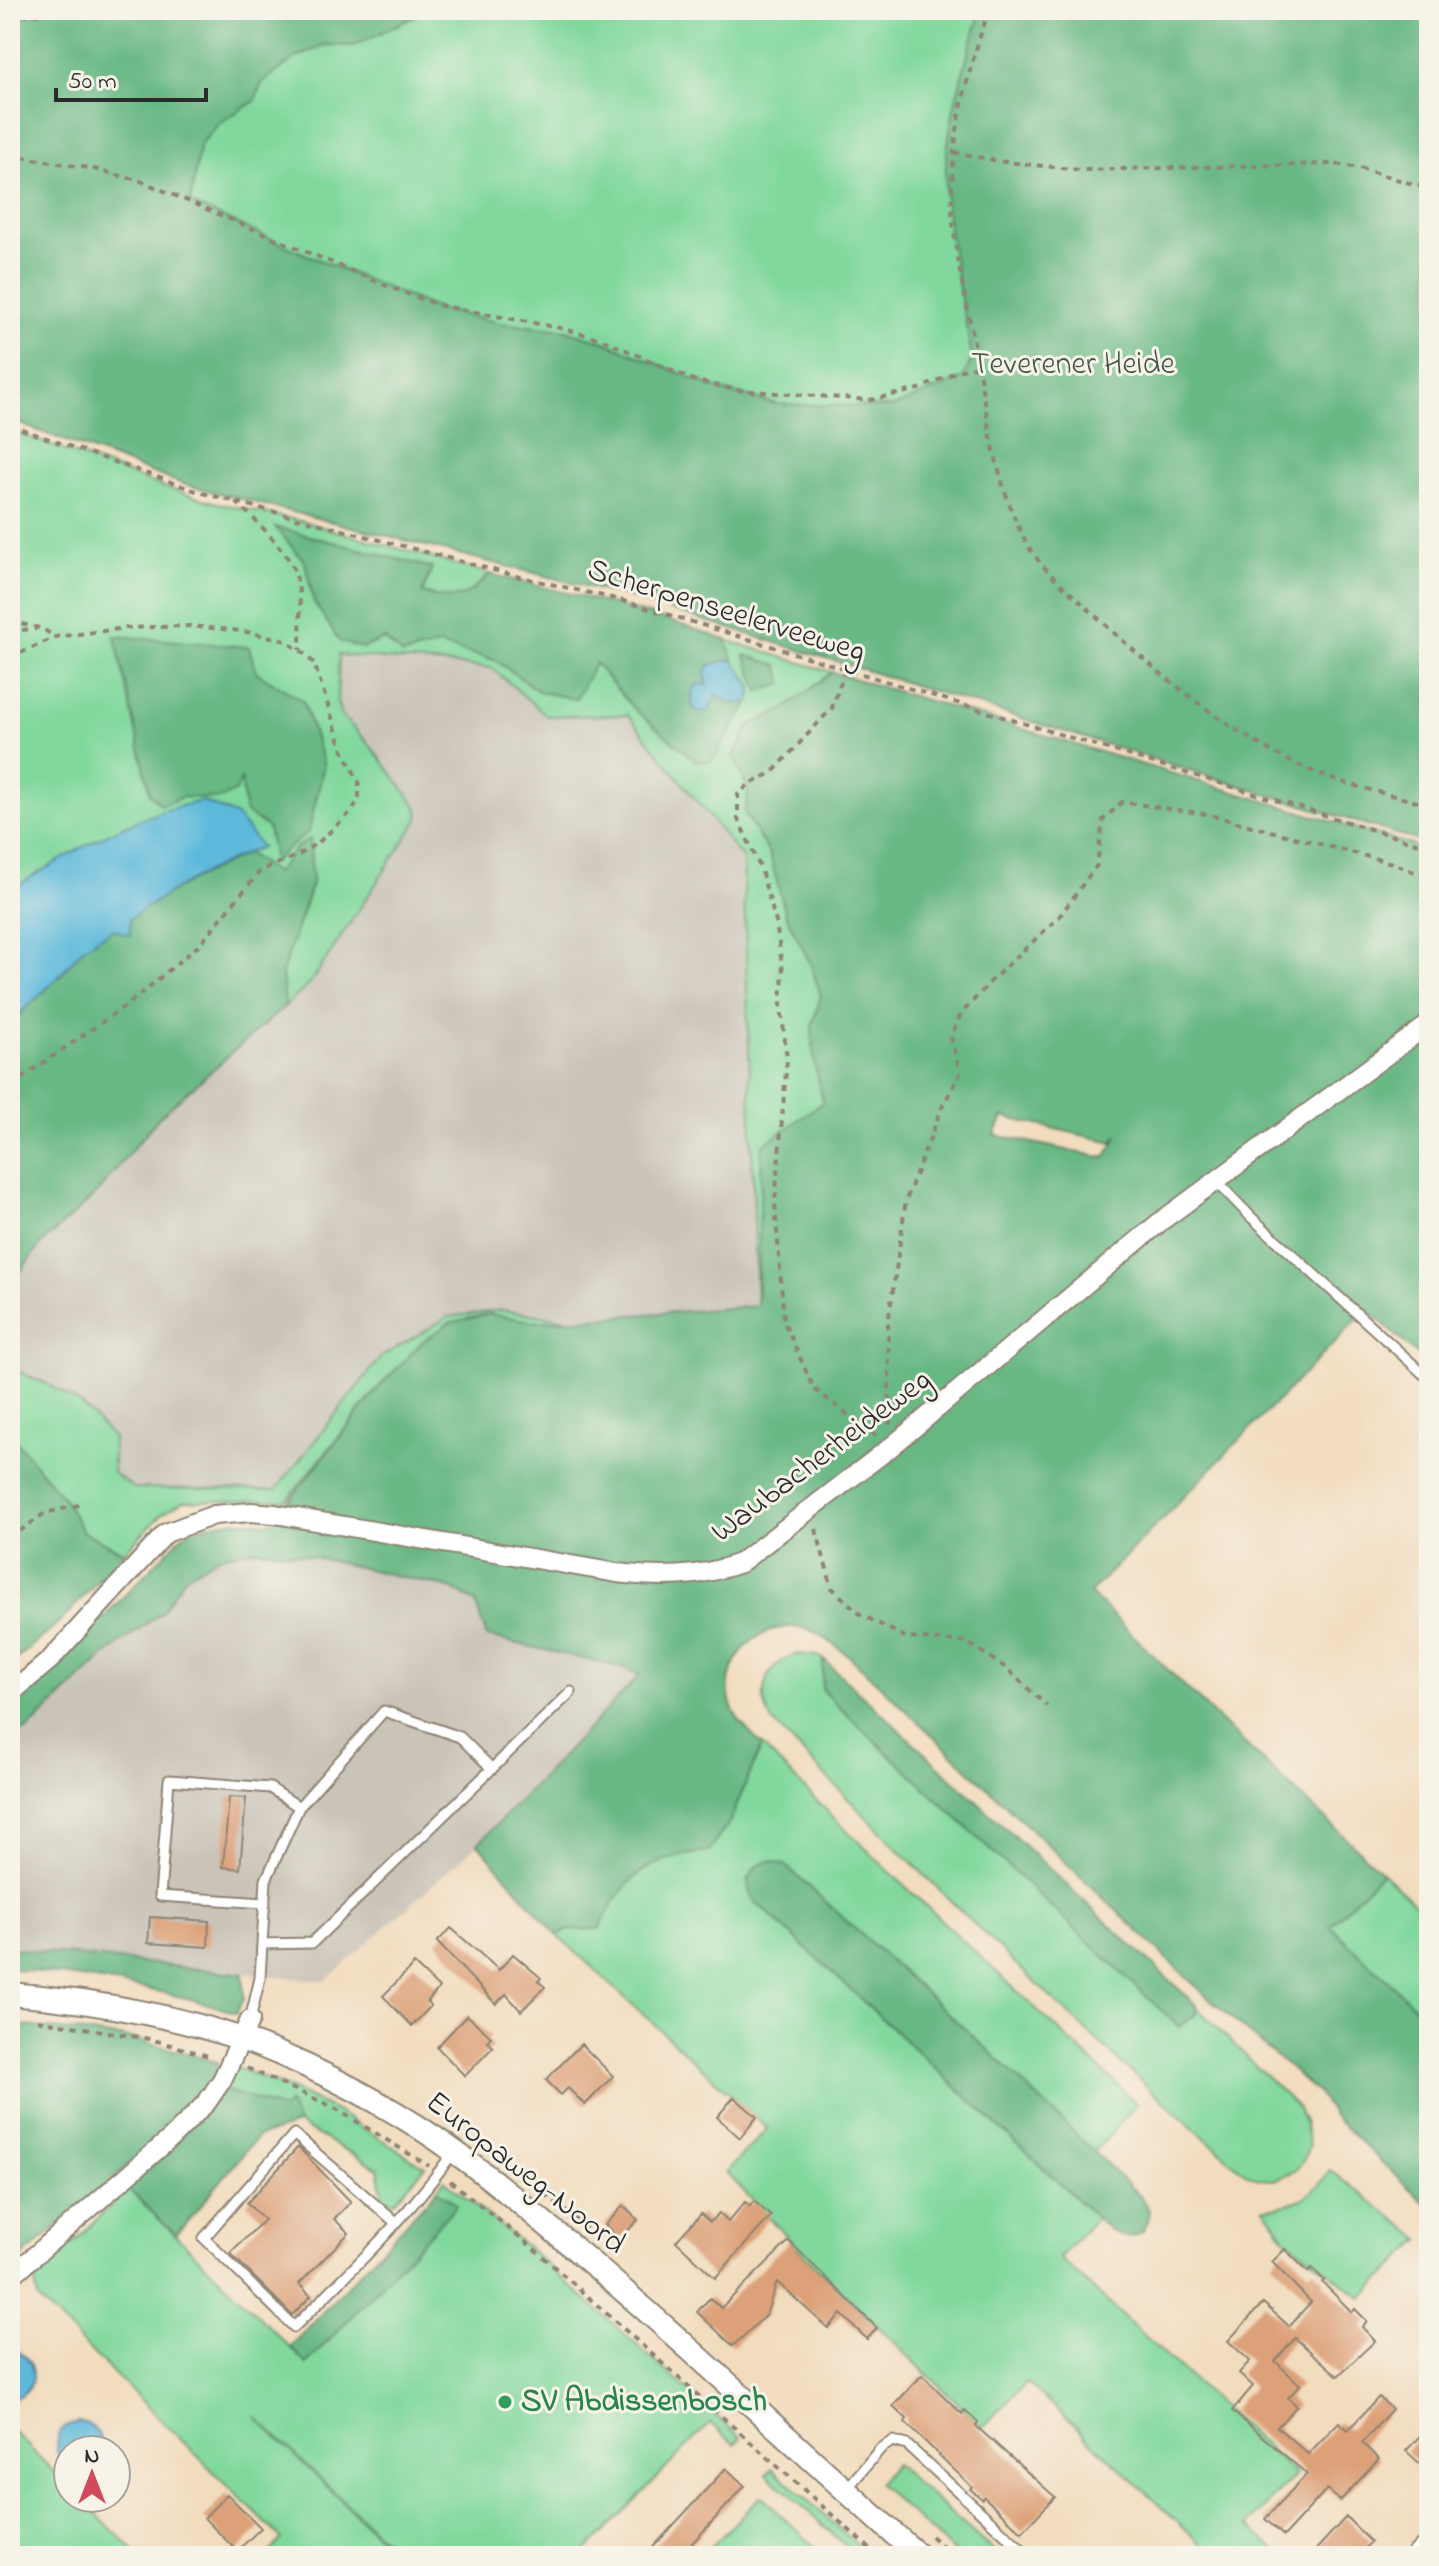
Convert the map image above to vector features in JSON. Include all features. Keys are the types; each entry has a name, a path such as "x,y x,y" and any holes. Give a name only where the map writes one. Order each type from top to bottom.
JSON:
{"street":[{"name":"Waubacherheideweg","path":"10,1694 50,1660 166,1533 201,1518 239,1512 275,1514 661,1578 713,1573 740,1563 891,1447 1160,1222 1429,1024"},
{"name":"Europaweg-Noord","path":"10,1994 245,2030 280,2054 345,2085 454,2151 513,2196 646,2310 919,2556"},
{"path":"10,2277 171,2138 215,2093 245,2030"},
{"path":"1415,2556 1429,2542"}],"lane":[{"path":"1215,1180 1251,1217 1429,1379"},
{"path":"262,1944 312,1943 571,1692"},
{"path":"245,2030 260,1978 266,1880 299,1807 384,1711 460,1737 492,1769"},
{"path":"265,1903 160,1896 169,1780 270,1788 299,1807"},
{"path":"395,2222 294,2134 204,2238 294,2327 360,2263 439,2173 454,2151"},
{"path":"845,2491 881,2448 893,2441 907,2445 1029,2556"}],"path":[{"path":"10,16 105,10"},
{"path":"989,10 965,88 951,190 992,445 1010,506 1028,545 1064,587 1159,672 1207,709 1272,752 1327,777 1429,805"},
{"path":"954,152 997,161 1080,170 1334,164 1360,168 1429,189"},
{"path":"10,155 94,169 141,181 424,300 601,339 696,381 736,390 870,400 919,389 958,371 978,366"},
{"name":"Scherpenseelerveeweg","path":"10,425 162,481 512,575 620,600 1429,847"},
{"path":"234,501 256,520 295,573 300,650"},
{"path":"10,621 43,629 55,637"},
{"path":"10,658 55,637 126,628 190,626 242,631 281,639 314,663 342,748 359,782 359,797 353,810 320,841 299,855 261,870 199,945 131,1002 10,1086"},
{"path":"10,631 43,629"},
{"path":"845,670 832,708 772,773 751,783 738,794 738,819 764,881 776,922 783,971 781,1006 787,1059 775,1203 784,1322 814,1389 891,1447"},
{"path":"891,1447 888,1324 906,1200 942,1107 960,1074 951,1036 961,1014 1059,917 1097,865 1103,820 1122,802 1206,814 1392,863 1429,878"},
{"path":"10,1538 45,1513 79,1505"},
{"path":"813,1506 818,1542 832,1588 860,1614 907,1638 967,1642 1006,1668 1047,1706"},
{"path":"26,2018 150,2039 229,2061 320,2100 364,2124 439,2173 531,2246 878,2556"},
{"path":"945,2556 944,2547 953,2556"}],"shaded area":[{"path":"339,655 493,668 547,716 628,715 744,859 757,1306 567,1319 503,1310 381,1358 276,1490 134,1488 112,1473 113,1438 47,1384 10,1368 10,1285 41,1244 94,1196 160,1116 309,985 418,820 418,808 369,744 341,715 337,702"},
{"path":"256,1549 301,1554 451,1588 475,1602 487,1637 624,1668 640,1675 478,1844 325,1981 177,1968 10,1948 10,1726 26,1730 106,1654 161,1613 185,1577 219,1556"}],"green space":[{"name":"Teverener Heide","path":"10,10 1429,10 1429,844 625,596 183,484 10,420"},
{"name":"Teverener Heide","path":"10,10 465,10 457,14 426,11 353,46 324,45 294,59 262,83 255,101 219,123 200,145 190,203 438,309 500,323 566,330 605,342 721,390 777,404 893,407 963,378 972,359 951,242 945,178 955,105 981,10 1429,10 1429,844 625,596 183,484 10,420"},
{"path":"10,430 213,502 301,521 490,574 474,589 452,598 422,593 432,569 305,562 314,602 384,639 403,655 439,644 495,660 540,692 595,663 634,709 712,761 752,697 751,684 734,663 726,640 832,672 784,710 750,725 734,756 748,790 745,814 770,855 786,915 811,965 821,996 812,1026 814,1060 823,1102 762,1147 757,1306 743,859 628,715 547,716 492,668 339,655 337,702 341,715 369,744 418,808 418,820 309,985 285,1006 282,973 312,883 297,847 276,874 247,853 261,847 174,808 111,833 10,890"},
{"path":"275,527 432,568 422,593 452,598 474,589 490,574 638,612 726,640 733,659 709,665 715,694 731,703 748,703 712,761 696,761 634,709 595,663 576,699 540,692 495,660 439,645 403,655 384,639 363,648 340,642 314,602 305,562"},
{"path":"115,636 249,647 256,672 303,701 324,765 309,831 274,861 268,828 245,812 241,779 236,791 220,799 183,797 161,805 150,794"},
{"path":"745,655 778,665 783,684 759,691"},
{"path":"832,672 1429,850 1429,1365 1367,1309 1090,1593 1213,1714 1382,1872 1330,1926 1429,2020 1429,2207 1333,2116 1319,2094 1203,1993 848,1655 812,1631 794,1627 776,1629 746,1646 736,1660 730,1676 729,1694 734,1712 762,1745 730,1821 708,1852 669,1859 641,1872 619,1895 599,1929 568,1930 557,1935 478,1844 640,1675 624,1668 487,1637 475,1602 451,1588 301,1554 256,1549 219,1556 185,1577 161,1613 106,1654 26,1731 10,1726 10,1705 51,1672 184,1534 226,1522 272,1523 381,1385 421,1343 449,1323 489,1314 536,1322 757,1306 762,1146 823,1102 814,1060 812,1026 821,996 811,965 786,915 770,855 745,813 748,790 734,756 750,725 784,710","holes":["1003,1117 1112,1142 1118,1135 1105,1158 995,1135"]},
{"path":"310,839 312,883 282,973 285,1006 160,1116 94,1196 41,1244 10,1285 10,1023 59,977 83,948 188,881 247,853 276,873 297,847"},
{"path":"502,1310 567,1319 536,1322 489,1314 449,1323 421,1343 381,1385 287,1500 184,1501 163,1513 124,1552 83,1532 64,1499 10,1434 10,1368 47,1384 82,1405 113,1438 113,1473 134,1488 276,1490 381,1357 448,1317"},
{"path":"10,1434 64,1499 83,1532 124,1552 66,1616 10,1665"},
{"path":"799,1654 818,1656 827,1661 824,1660 822,1690 1179,2027 1196,2014 1196,2007 1297,2107 1309,2144 1304,2159 1295,2171 1274,2180 1259,2179 1245,2173 1123,2065 1004,1953 773,1722 764,1701 766,1680 778,1664"},
{"path":"823,1659 1196,2005 1196,2014 1179,2027 837,1705 822,1690"},
{"path":"762,1745 900,1882 1137,2104 1093,2153 988,2050 785,1865 771,1861 753,1899 1097,2218 1059,2258 1296,2474 1248,2525 1282,2556 1228,2556 1223,2551 1215,2556 1027,2382 982,2427 803,2254 726,2172 767,2129 765,2126 557,1935 568,1930 598,1929 619,1895 641,1872 669,1859 708,1852 730,1821"},
{"path":"771,1861 785,1865 988,2050 1140,2196 1149,2213 1143,2231 1127,2237 1110,2230 753,1899 748,1886 750,1874 758,1866"},
{"path":"1382,1872 1429,1917 1429,2020 1330,1926"},
{"path":"10,1948 243,1974 244,1998 236,2013 153,1990 10,1968"},
{"path":"10,2024 136,2039 217,2062 217,2076 202,2101 10,2267"},
{"path":"233,2066 336,2111 425,2167 393,2203 383,2196 378,2168 298,2124 289,2103 283,2109 223,2090"},
{"path":"223,2090 283,2109 289,2103 298,2124 257,2137 176,2235 128,2189"},
{"path":"1330,2170 1421,2239 1362,2298 1286,2239 1264,2208 1303,2198 1318,2187"},
{"path":"444,2180 527,2247 741,2438 734,2444 710,2423 581,2556 401,2556 255,2416 398,2556 267,2556 282,2539 38,2299 34,2276 128,2189 306,2363 450,2199 437,2190"},
{"path":"437,2190 457,2205 306,2364 290,2347"},
{"path":"10,2428 52,2470 52,2514 96,2514 139,2556 15,2556 10,2551"},
{"path":"895,2464 999,2556 958,2556 878,2484"},
{"path":"772,2468 870,2556 857,2556 767,2474"},
{"name":"SV Abdissenbosch","path":"761,2496 825,2556 702,2556"}],"water":[{"path":"733,659 750,685 748,703 731,703 716,694 707,712 698,712 692,706 692,693 697,684 708,685 705,675 709,665"},
{"path":"203,801 237,816 261,847 194,879 146,908 130,919 130,935 113,929 83,948 59,977 10,1023 10,890 103,836 152,815"},
{"path":"10,2349 27,2359 33,2374 27,2390 10,2399"},
{"path":"78,2422 88,2425 98,2434 59,2434 70,2424"}],"building":[{"path":"229,1797 246,1798 240,1869 223,1867"},
{"path":"150,1917 209,1921 208,1947 148,1943"},
{"path":"451,1928 499,1970 513,1954 541,1978 538,1981 545,1987 521,2011 506,1994 496,2004 437,1942"},
{"path":"414,1964 439,1988 427,2002 431,2006 412,2026 383,1996"},
{"path":"467,2015 491,2037 487,2041 493,2047 465,2076 437,2047"},
{"path":"581,2044 613,2076 585,2105 568,2088 561,2095 546,2080"},
{"path":"734,2097 757,2117 740,2138 717,2117"},
{"path":"298,2147 351,2202 334,2219 349,2233 299,2284 311,2296 292,2315 230,2253 264,2220 247,2203"},
{"path":"754,2201 771,2216 715,2278 676,2241 701,2214 710,2222 719,2213 728,2222 745,2202 750,2206"},
{"path":"623,2206 638,2220 620,2239 605,2225"},
{"path":"789,2241 877,2328 867,2339 841,2314 828,2328 777,2282 766,2315 733,2346 697,2312 710,2298 721,2308"},
{"path":"1285,2249 1308,2272 1312,2268 1352,2312 1355,2309 1367,2321 1362,2327 1375,2341 1338,2376 1295,2338 1275,2361 1300,2385 1288,2398 1297,2406 1277,2427 1308,2454 1339,2422 1348,2430 1379,2397 1392,2409 1362,2443 1379,2459 1340,2501 1327,2489 1284,2536 1265,2519 1307,2474 1232,2411 1253,2386 1239,2373 1250,2361 1228,2341 1263,2303 1289,2326 1311,2302 1272,2262"},
{"path":"922,2375 962,2414 965,2410 978,2422 976,2426 1055,2497 1022,2532 984,2497 982,2499 970,2489 972,2487 905,2422 907,2419 893,2406"},
{"path":"1429,2426 1429,2472 1406,2451"},
{"path":"726,2468 745,2486 680,2556 645,2556"},
{"path":"227,2494 261,2528 237,2551 204,2518"},
{"path":"1346,2517 1371,2542 1357,2556 1310,2556"}],"place":[{"name":"SV Abdissenbosch","path":"505,2402"}]}
